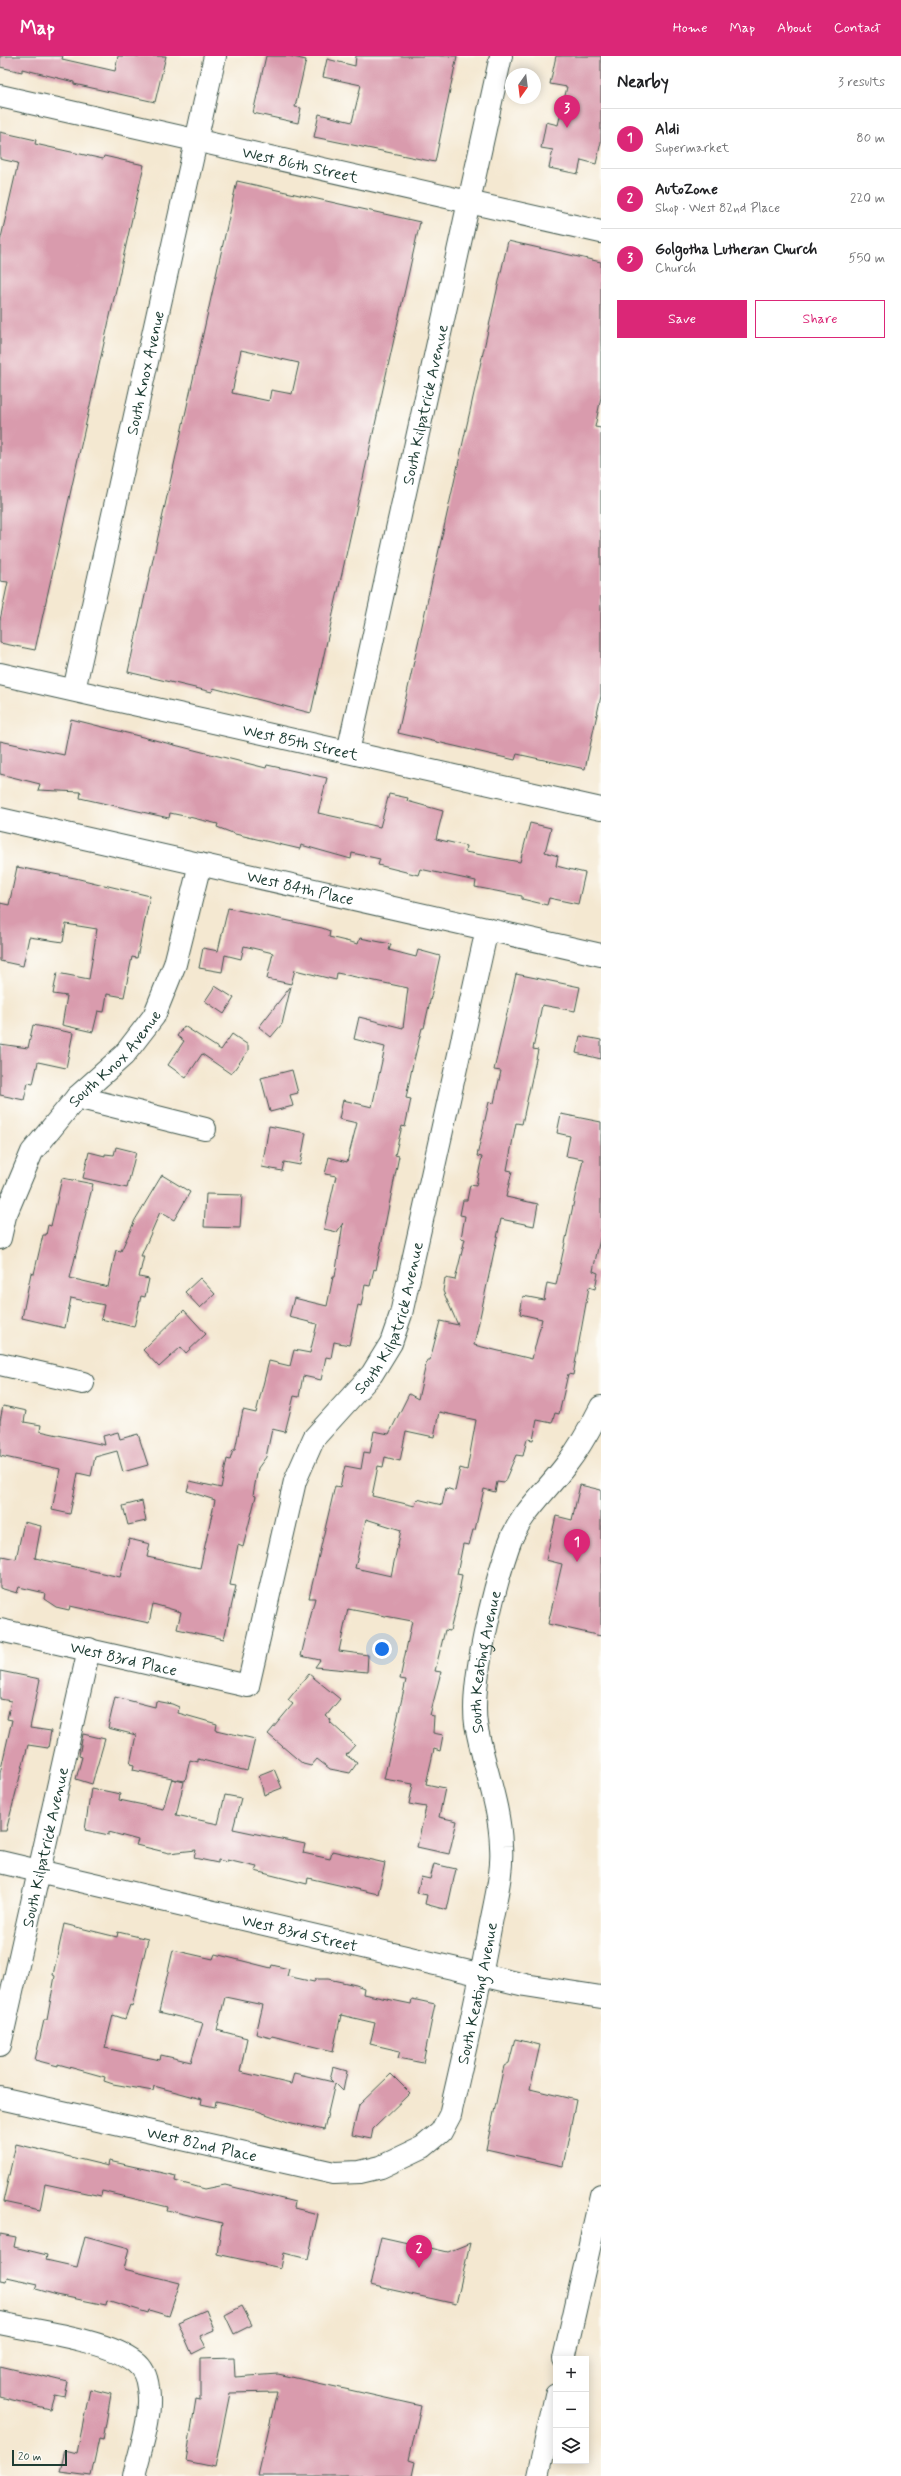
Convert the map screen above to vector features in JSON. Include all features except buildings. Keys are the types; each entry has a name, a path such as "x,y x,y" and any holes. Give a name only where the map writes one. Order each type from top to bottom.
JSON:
{"street":[{"name":"South Knox Avenue","path":"74,690 215,56"},
{"name":"South Kilpatrick Avenue","path":"348,752 501,56"},
{"name":"West 86th Street","path":"0,96 601,232"},
{"name":"West 85th Street","path":"0,674 601,809"},
{"name":"West 84th Place","path":"0,819 601,955"},
{"name":"South Knox Avenue","path":"0,1238 5,1216 32,1152 77,1097 124,1055 154,1016 175,964 200,864"},
{"name":"South Kilpatrick Avenue","path":"248,1686 295,1481 314,1438 372,1374 390,1344 401,1314 486,929"},
{"path":"77,1097 205,1129"},
{"path":"0,1364 83,1383"},
{"name":"South Keating Avenue","path":"402,2157 423,2147 441,2132 450,2115 499,1884 502,1846 497,1814 476,1723 476,1691 497,1583 509,1546 522,1517 566,1466 586,1436 601,1407"},
{"name":"West 83rd Place","path":"0,1630 248,1686"},
{"name":"South Kilpatrick Avenue","path":"0,2045 89,1650"},
{"name":"West 83rd Street","path":"0,1862 525,1984 601,1997"},
{"name":"West 82nd Place","path":"0,2098 334,2172 360,2172 402,2157"},
{"path":"565,2356 601,2195"},
{"path":"0,2323 94,2344 118,2352 135,2362 145,2374 149,2390 148,2409 134,2476"},
{"path":"538,2476 553,2408"}],"place":[{"name":"Golgotha Lutheran Church","path":"567,128"},
{"name":"Aldi","path":"577,1562"},
{"name":"AutoZone","path":"419,2268"}]}
